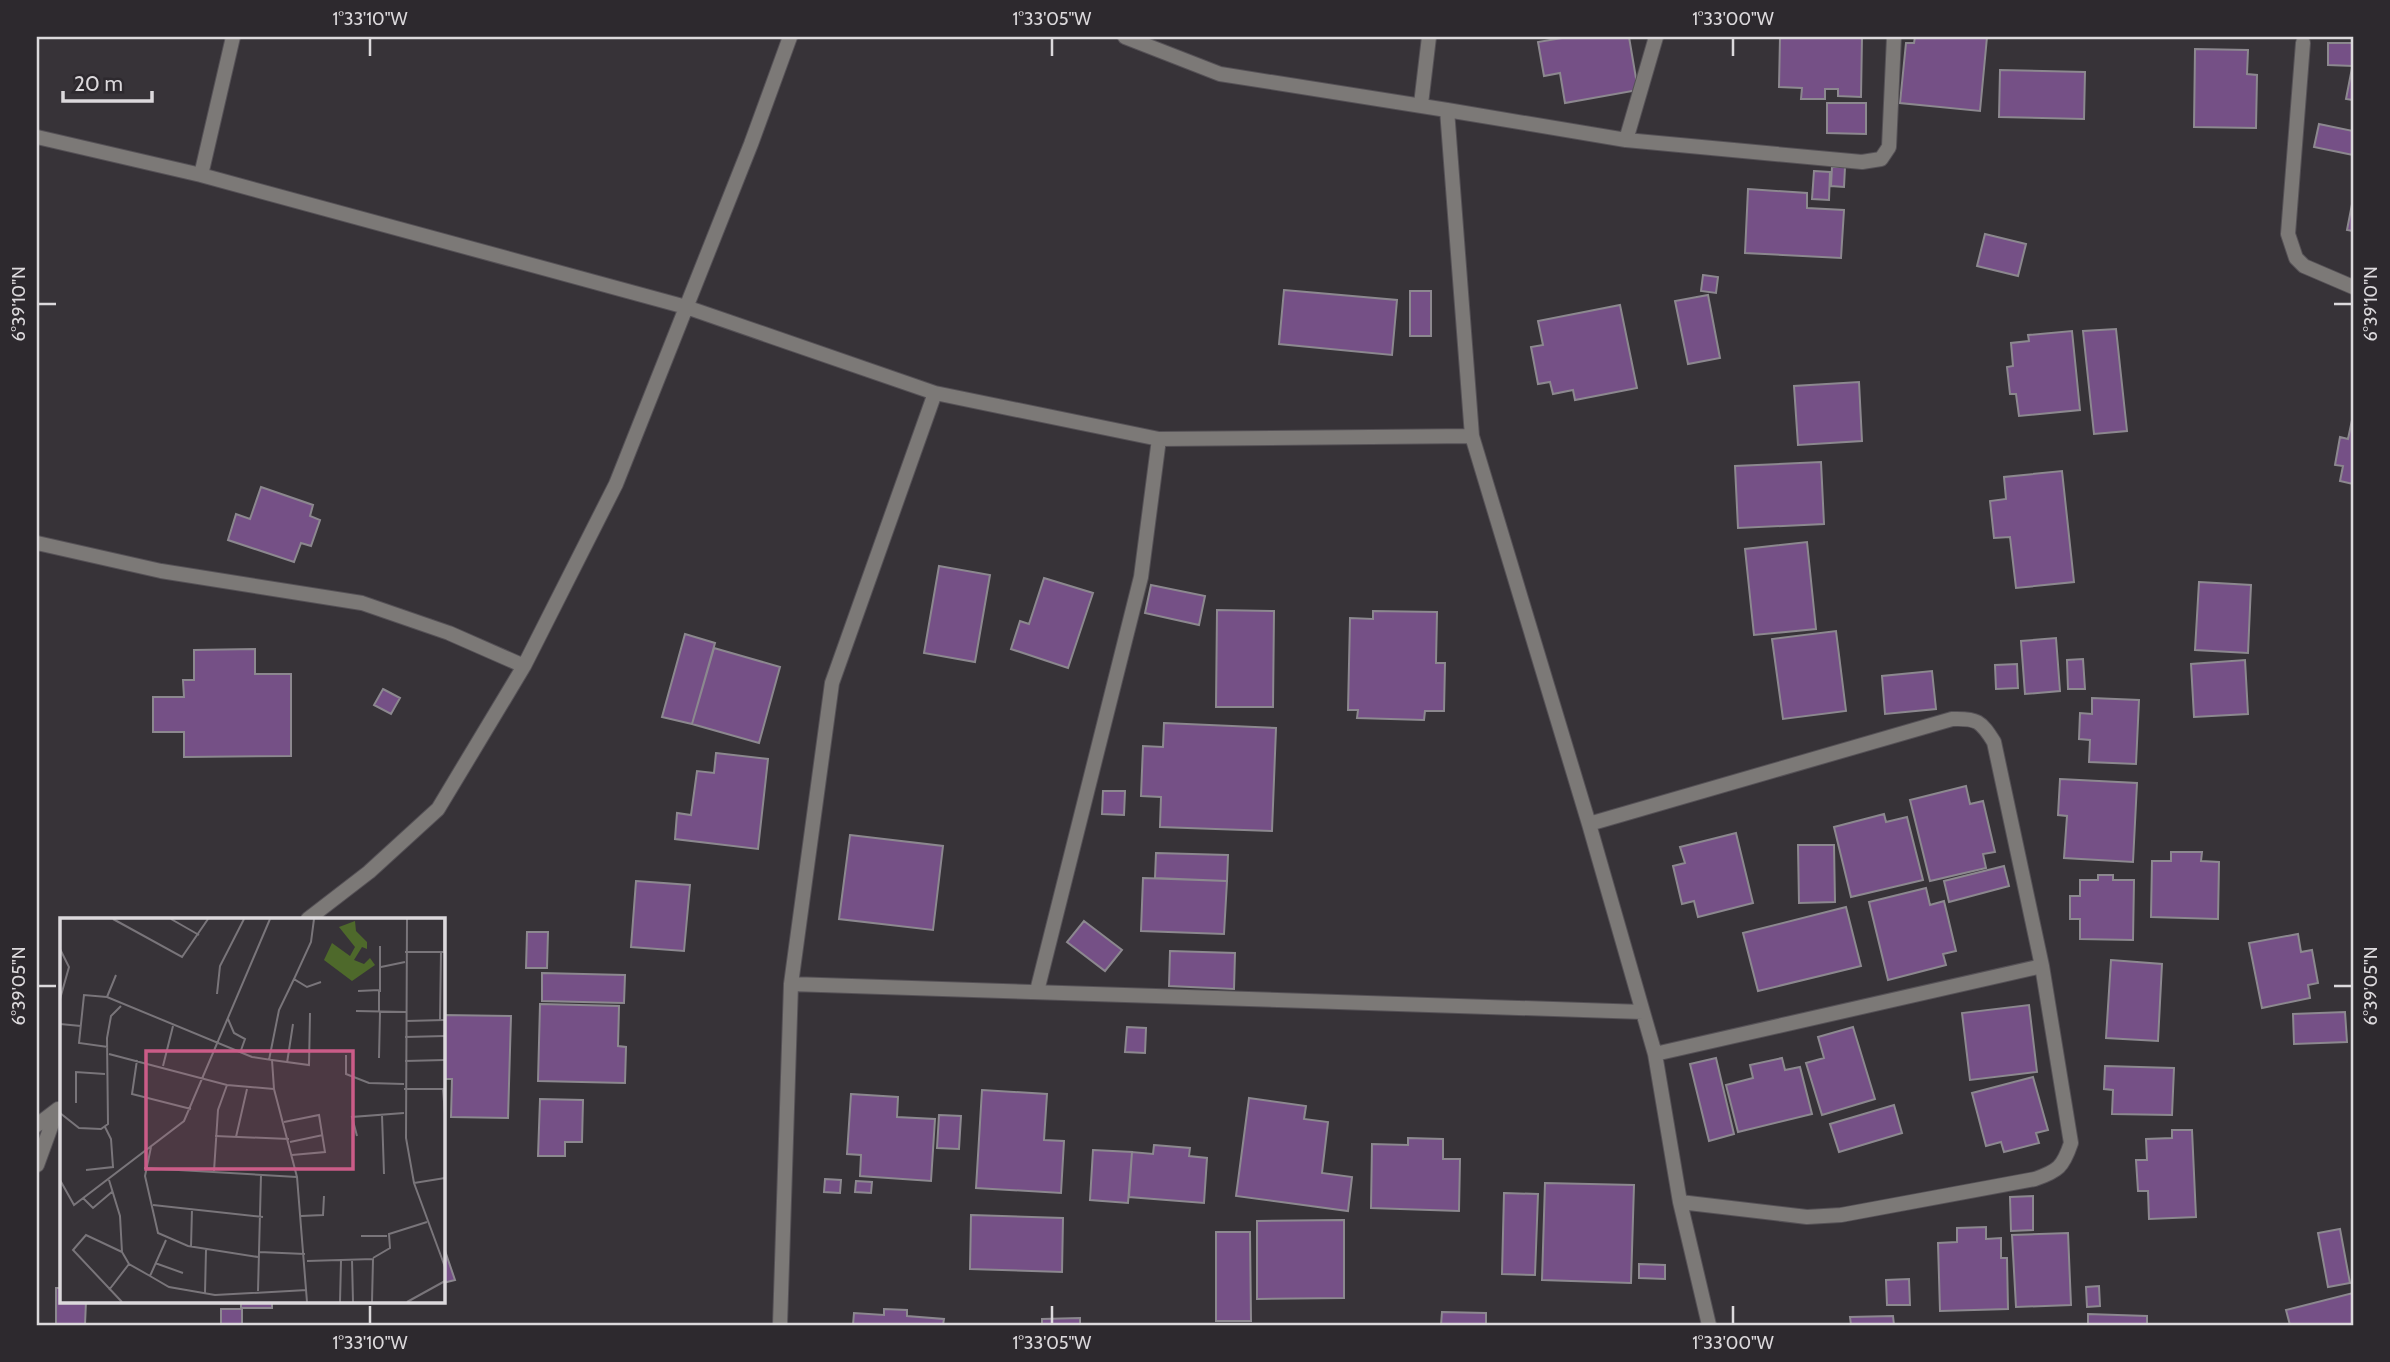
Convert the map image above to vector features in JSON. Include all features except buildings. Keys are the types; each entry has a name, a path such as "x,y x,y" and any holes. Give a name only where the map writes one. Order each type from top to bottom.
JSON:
{"street":[{"path":"201,176 233,37"},
{"path":"308,918 369,872 438,809 524,666 616,484 790,37"},
{"path":"1125,37 1220,74 1421,104 1626,140 1862,162 1881,159 1889,147 1894,37"},
{"path":"1421,104 1429,37"},
{"path":"1626,140 1656,37"},
{"path":"2303,43 2288,234 2296,258 2304,266 2353,287"},
{"path":"1447,110 1472,436 1655,1054 1680,1202 1709,1325"},
{"path":"37,137 201,176 686,307 934,393 1159,439 1472,436"},
{"path":"780,1325 791,984 832,683 934,393"},
{"path":"1037,991 1141,577 1159,439"},
{"path":"37,543 161,571 362,603 449,633 524,666"},
{"path":"1589,824 1952,719 1970,718 1982,723 1994,742 2042,966 2071,1143 2065,1163 2052,1173 2035,1179 1841,1215 1807,1217 1680,1202"},
{"path":"1655,1054 2042,966"},
{"path":"791,984 1643,1012"},
{"path":"37,1125 59,1108"},
{"path":"37,1165 59,1108"}]}
